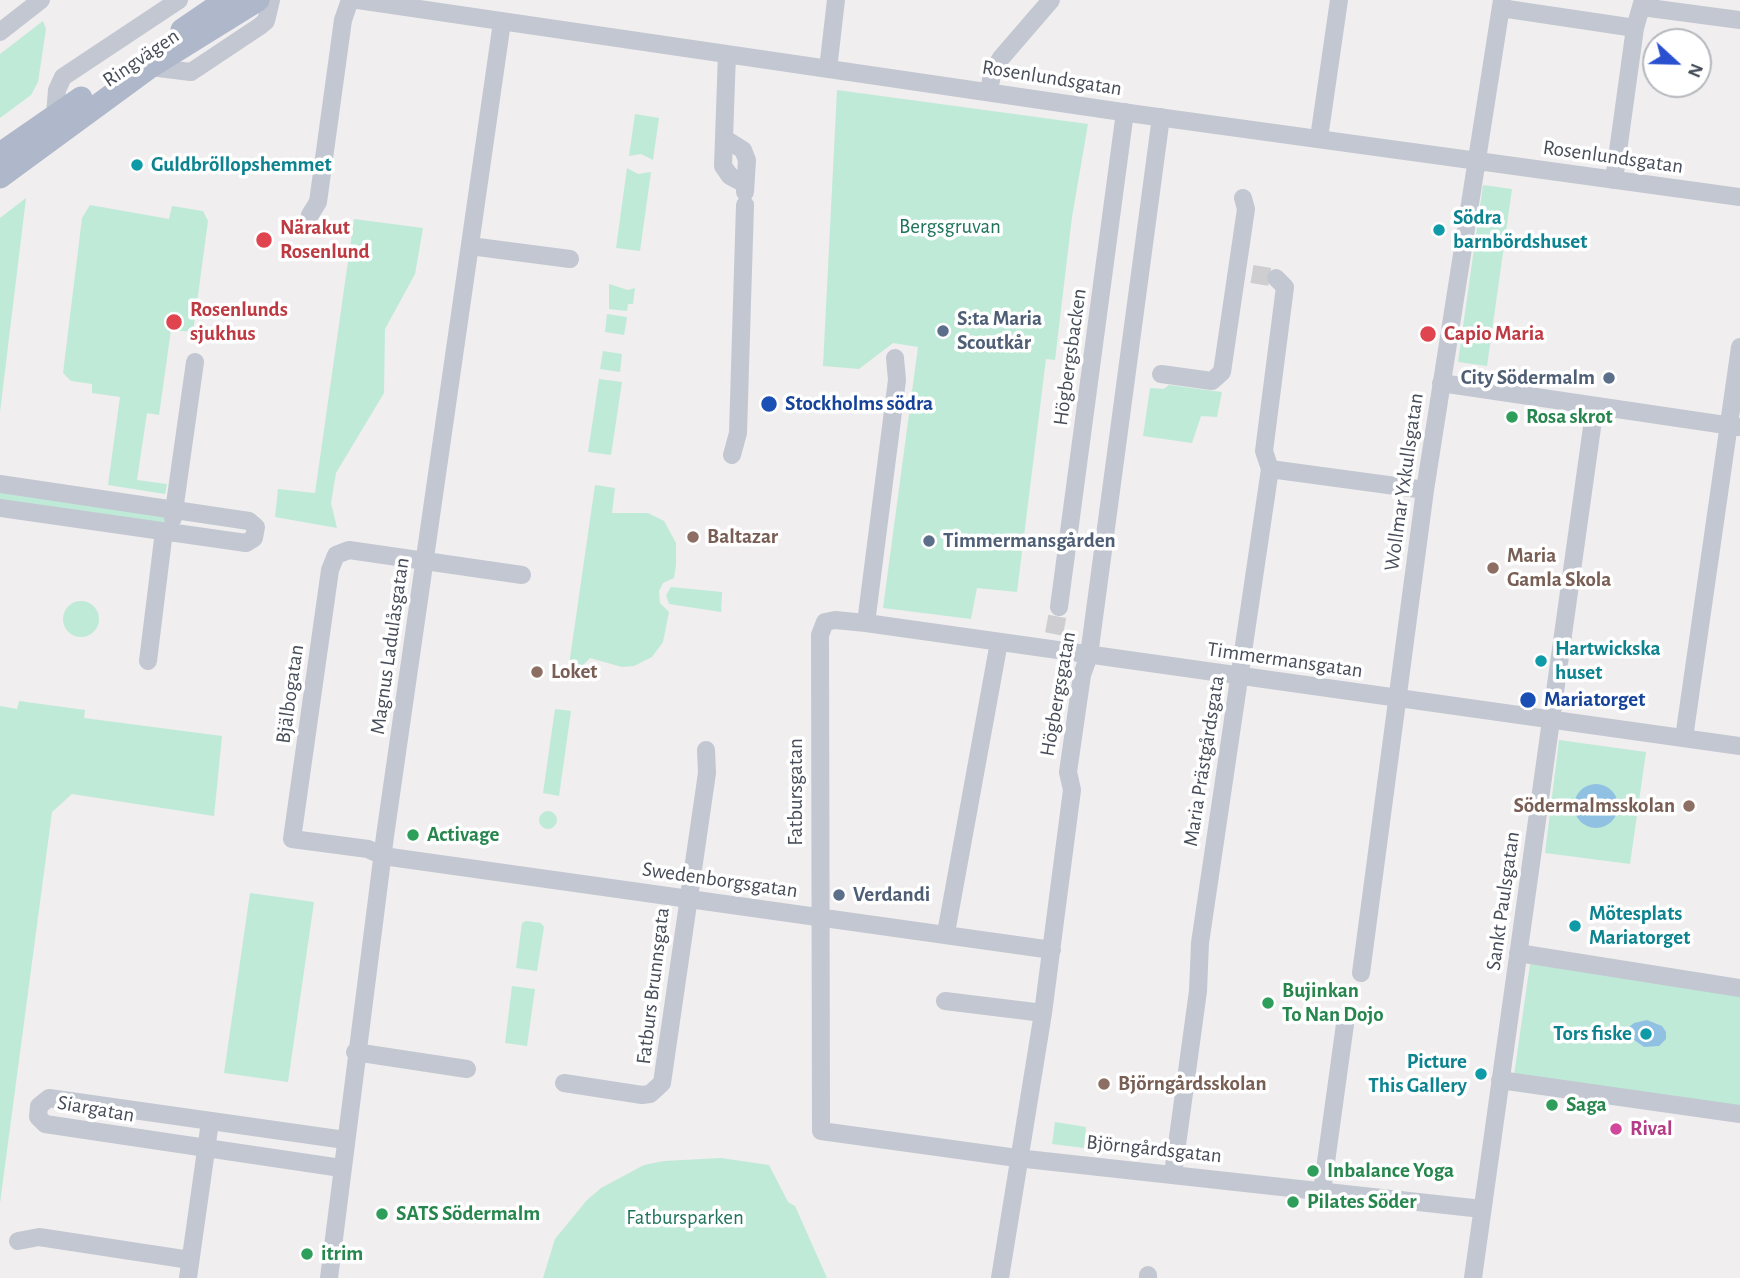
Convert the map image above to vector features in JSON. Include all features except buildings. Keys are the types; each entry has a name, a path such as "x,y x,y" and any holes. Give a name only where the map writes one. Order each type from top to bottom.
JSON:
{"main road":[{"name":"Ringvägen","path":"0,154 226,0"},
{"name":"Ringvägen","path":"0,177 150,67 258,0"}],"street":[{"path":"0,32 41,0"},
{"name":"Ringvägen","path":"55,116 57,90 63,77 179,0"},
{"name":"Ringvägen","path":"150,67 191,72 260,26 266,20 271,0"},
{"path":"310,215 318,202 343,20 350,0"},
{"name":"Rosenlundsgatan","path":"358,0 1125,112 1740,197"},
{"path":"828,69 836,0"},
{"path":"989,92 992,74 1001,58 1051,0"},
{"path":"1319,138 1339,0"},
{"path":"1502,4 1635,28"},
{"name":"Wollmar Yxkullsgatan","path":"1361,973 1396,718 1395,698 1425,491 1502,4"},
{"path":"1614,180 1635,28 1643,4 1740,20"},
{"name":"Magnus Ladulåsgatan","path":"329,1278 355,1052 502,22"},
{"path":"727,54 723,166 745,194"},
{"name":"Högbergsbacken","path":"1059,607 1125,112"},
{"name":"Högbergsgatan","path":"1000,1278 1017,1158 1024,1143 1052,950 1072,790 1068,772 1082,675 1089,655 1161,117"},
{"path":"724,138 743,150 747,160 738,433 732,455"},
{"path":"1161,374 1212,381 1218,379 1245,274 1246,209 1242,198"},
{"path":"470,246 570,259"},
{"name":"Maria Prästgårdsgata","path":"1173,1174 1198,991 1200,943 1270,470 1264,451 1285,287 1276,278"},
{"path":"1684,738 1734,427 1740,347"},
{"path":"866,623 897,380 895,358"},
{"path":"148,661 195,362"},
{"path":"1441,383 1734,427"},
{"name":"Sankt Paulsgatan","path":"1473,1278 1595,406"},
{"path":"1270,470 1425,491"},
{"path":"0,484 249,521 256,527 254,538 246,543 0,508"},
{"name":"Bjälbogatan","path":"383,856 368,849 292,839 324,611 330,570 336,555 349,550 426,561"},
{"path":"426,561 522,575"},
{"name":"Timmermansgatan","path":"825,622 835,620 866,623 999,642 1053,642 1089,655 1740,746"},
{"name":"Fatbursgatan","path":"821,1131 820,635 825,622"},
{"path":"946,933 999,642"},
{"name":"Fatburs Brunnsgata","path":"564,1083 642,1095 650,1094 662,1083 707,774 706,750"},
{"name":"Swedenborgsgatan","path":"383,856 1052,950"},
{"path":"1518,953 1740,988"},
{"path":"945,1000 1043,1013"},
{"path":"1322,1191 1346,1017"},
{"path":"355,1052 467,1069"},
{"path":"1500,1080 1740,1114"},
{"name":"Siargatan","path":"341,1168 45,1124 38,1117 39,1106 49,1098 345,1140"},
{"path":"18,1241 39,1237 189,1269 210,1122"},
{"name":"Björngårdsgatan","path":"821,1131 1017,1158 1482,1209"}],"green space":[{"path":"43,21 46,29 38,82 31,95 0,118 0,54"},
{"name":"Bergsgruvan","path":"837,90 1088,124 1072,217 1055,360 1046,359 1017,592 977,588 971,619 883,608 918,347 893,343 859,369 823,366"},
{"path":"635,114 659,118 653,160 641,154 629,156"},
{"path":"627,168 638,174 651,172 640,251 616,248"},
{"path":"1483,185 1512,189 1487,366 1458,362"},
{"path":"26,198 0,412 0,218"},
{"path":"90,205 169,219 172,206 203,211 208,221 193,332 171,330 159,415 147,413 137,480 167,484 165,494 108,485 120,397 92,393 92,384 71,381 63,373 82,218"},
{"path":"354,219 423,228 415,274 385,329 384,393 336,473 331,503 337,528 275,517 278,489 315,493"},
{"path":"609,284 628,290 635,288 633,304 628,304 627,311 609,309"},
{"path":"607,314 627,317 624,335 605,332"},
{"path":"603,351 622,354 620,372 600,369"},
{"path":"599,379 622,382 611,455 588,452"},
{"path":"1169,385 1222,392 1217,417 1201,416 1192,443 1143,436 1150,388 1164,389"},
{"path":"595,485 615,488 612,513 648,513 664,521 676,543 676,565 674,578 663,583 659,591 660,603 669,612 663,642 652,657 634,666 622,667 590,658 580,668 568,672"},
{"path":"0,491 166,515 165,524 0,502"},
{"path":"671,587 722,592 721,612 669,604 666,595"},
{"path":"81,601 94,606 99,619 94,632 81,637 68,632 63,619 68,606"},
{"path":"19,701 85,710 84,718 222,736 214,816 72,794 52,812 0,1203 0,706 17,709"},
{"path":"555,709 571,711 559,796 543,793"},
{"path":"1559,740 1646,752 1630,864 1545,853"},
{"path":"548,811 554,814 557,820 554,826 548,829 542,826 539,820 542,814"},
{"path":"250,893 314,902 288,1082 224,1073"},
{"path":"522,923 541,923 544,927 537,971 516,968"},
{"path":"1530,964 1740,994 1740,1108 1514,1075","holes":["1656,1023 1661,1029 1644,1047 1633,1039"]},
{"path":"512,986 535,989 527,1046 505,1043"},
{"path":"1055,1122 1086,1127 1084,1148 1052,1144"},
{"name":"Fatbursparken","path":"721,1158 769,1165 788,1202 795,1206 827,1278 543,1278 555,1239 587,1200 601,1188 644,1165 664,1161"}],"water":[{"path":"1596,784 1611,791 1618,806 1611,821 1596,828 1581,821 1574,806 1581,791"},
{"path":"1647,1020 1662,1026 1666,1032 1666,1039 1659,1046 1644,1047 1627,1035 1628,1028 1634,1023"}],"tunnel":[{"path":"1252,274 1276,278"},
{"path":"1054,634 1059,607"}],"place":[{"name":"Guldbröllopshemmet","path":"137,165"},
{"name":"Södra barnbördshuset","path":"1439,230"},
{"name":"Närakut Rosenlund","path":"264,240"},
{"name":"Rosenlunds sjukhus","path":"174,322"},
{"name":"S:ta Maria Scoutkår","path":"943,331"},
{"name":"Capio Maria","path":"1428,334"},
{"name":"City Södermalm","path":"1609,378"},
{"name":"Stockholms södra","path":"769,404"},
{"name":"Rosa skrot","path":"1512,417"},
{"name":"Baltazar","path":"693,537"},
{"name":"Timmermansgården","path":"929,541"},
{"name":"Maria Gamla Skola","path":"1493,568"},
{"name":"Hartwickska huset","path":"1541,661"},
{"name":"Loket","path":"537,672"},
{"name":"Mariatorget","path":"1528,700"},
{"name":"Södermalmsskolan","path":"1689,806"},
{"name":"Activage","path":"413,835"},
{"name":"Verdandi","path":"839,895"},
{"name":"Mötesplats Mariatorget","path":"1575,926"},
{"name":"Bujinkan To Nan Dojo","path":"1268,1003"},
{"name":"Tors fiske","path":"1646,1034"},
{"name":"Picture This Gallery","path":"1481,1074"},
{"name":"Björngårdsskolan","path":"1104,1084"},
{"name":"Saga","path":"1552,1105"},
{"name":"Rival","path":"1616,1129"},
{"name":"Inbalance Yoga","path":"1313,1171"},
{"name":"Pilates Söder","path":"1293,1202"},
{"name":"SATS Södermalm","path":"382,1214"},
{"name":"itrim","path":"307,1254"}]}
